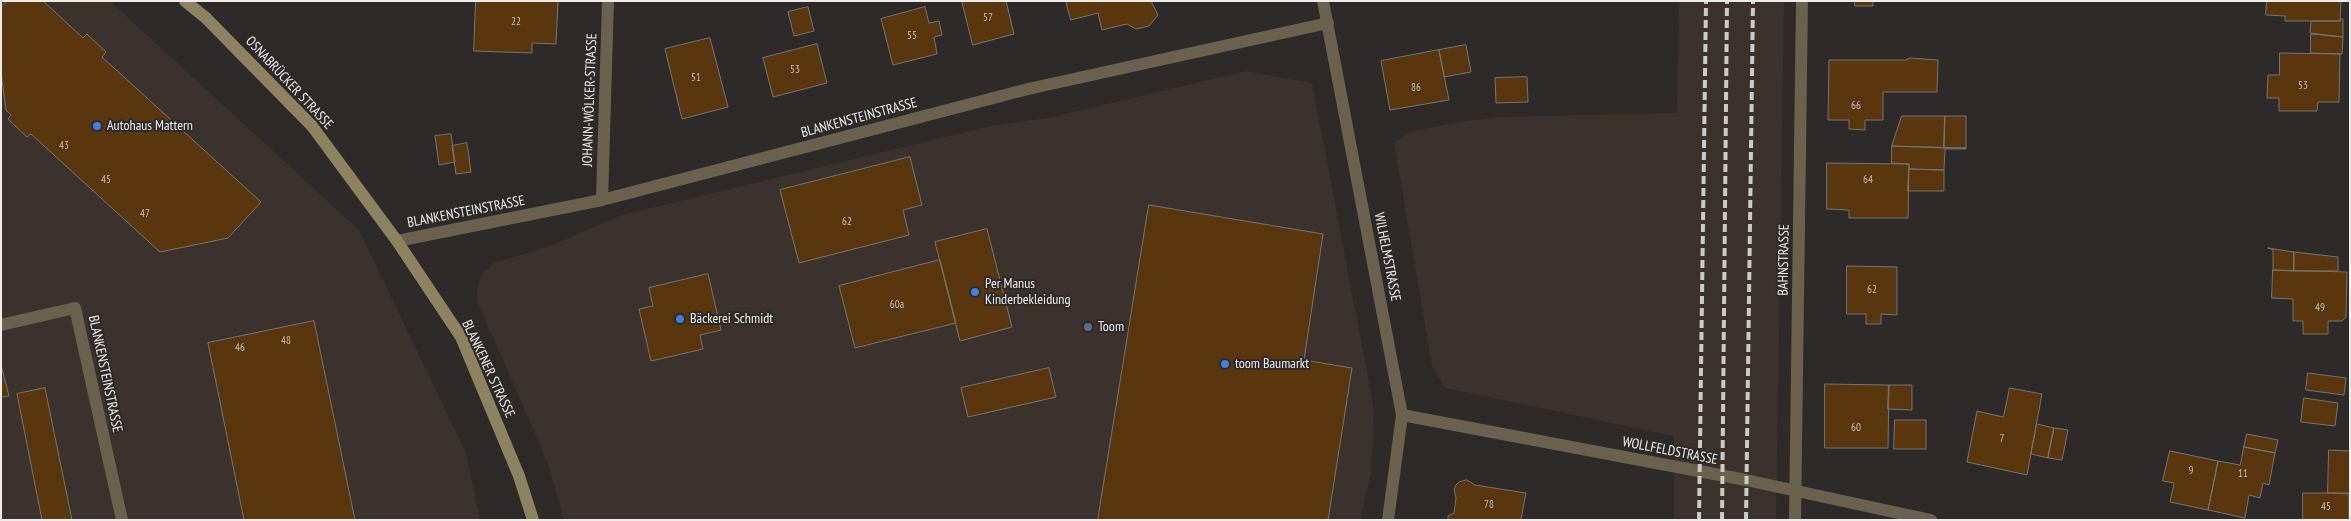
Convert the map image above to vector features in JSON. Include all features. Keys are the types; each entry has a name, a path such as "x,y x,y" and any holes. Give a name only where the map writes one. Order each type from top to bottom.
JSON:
{"main road":[{"name":"OSNABRÜCKER STRASSE","path":"185,1 206,18 312,126 397,241"},
{"name":"BLANKENER STRASSE","path":"397,241 461,338 519,476 533,520"}],"street":[{"name":"JOHANN-WÖLKER-STRASSE","path":"602,200 608,1"},
{"name":"WILHELMSTRASSE","path":"1323,1 1402,415 1388,520"},
{"name":"BAHNSTRASSE","path":"1795,520 1802,1"},
{"name":"BLANKENSTEINSTRASSE","path":"397,241 602,200 1028,89 1328,23"},
{"name":"BLANKENSTEINSTRASSE","path":"1,325 75,308 122,520"},
{"name":"WOLLFELDSTRASSE","path":"1402,415 1796,491 1931,520"}],"shaded area":[{"path":"1,1 110,1 359,230 466,453 480,520 1,520"},
{"path":"1679,1 1784,1 1776,520 1674,520 1674,436 1445,388 1432,366 1394,143 1409,132 1453,123 1499,117 1677,113"},
{"path":"1246,71 1312,83 1374,409 1371,473 1360,520 564,520 548,463 478,303 477,289 481,275 494,263 550,246 622,215 995,125 1048,118"}],"building":[{"name":"Autohaus Mattern","path":"7,1 43,1 83,38 87,34 106,52 102,57 261,202 228,238 160,252 31,134 27,137 8,119 11,115 6,110 1,72 1,7"},
{"path":"476,1 558,1 556,44 532,43 532,53 474,51"},
{"path":"962,1 1006,1 1014,34 973,45"},
{"path":"1066,1 1151,1 1158,15 1149,26 1136,29 1127,24 1102,30 1098,13 1071,20"},
{"path":"1855,1 1873,1 1873,6 1855,6"},
{"path":"2267,1 2341,1 2340,21 2285,21 2285,16 2266,15"},
{"path":"808,7 814,31 794,36 788,12"},
{"path":"925,7 929,23 939,21 942,35 934,37 937,54 893,65 881,19"},
{"path":"2343,19 2343,37 2310,33 2311,21 2340,21"},
{"path":"2311,34 2343,37 2342,54 2311,53"},
{"path":"710,38 728,107 682,119 665,49"},
{"path":"817,44 827,83 773,97 763,58"},
{"path":"1466,45 1471,72 1444,77 1439,50"},
{"path":"1439,50 1449,100 1390,110 1381,61"},
{"path":"2280,53 2340,54 2339,102 2318,102 2317,111 2279,111 2279,98 2267,98 2268,75 2279,75"},
{"path":"1910,58 1938,60 1937,92 1883,92 1883,120 1865,120 1865,130 1849,129 1849,120 1828,120 1829,60 1905,60"},
{"path":"1527,77 1528,102 1496,103 1495,78"},
{"path":"1902,116 1945,116 1944,148 1892,146"},
{"path":"1945,116 1966,116 1966,148 1944,148"},
{"path":"451,134 455,162 439,165 435,136"},
{"path":"467,143 471,172 456,174 452,146"},
{"path":"1892,146 1966,149 1945,149 1944,170 1909,169 1909,164 1892,163"},
{"path":"910,157 922,205 903,210 909,235 799,263 780,190"},
{"path":"1827,163 1909,164 1908,218 1849,218 1849,210 1827,209"},
{"path":"1909,169 1944,170 1944,191 1908,191"},
{"name":"toom Baumarkt","path":"1149,205 1323,234 1304,360 1352,368 1328,520 1098,520"},
{"name":"Per Manus Kinderbekleidung","path":"987,229 1012,327 960,341 935,242"},
{"path":"2268,248 2294,252 2294,271 2273,270 2273,250"},
{"path":"2294,252 2338,257 2338,271 2294,271"},
{"path":"940,260 956,323 855,348 839,286"},
{"path":"1847,266 1897,267 1897,315 1881,314 1881,324 1866,324 1866,314 1847,314"},
{"path":"2273,270 2347,272 2346,317 2342,321 2328,321 2328,334 2303,334 2303,321 2293,321 2293,299 2272,298"},
{"name":"Bäckerei Schmidt","path":"708,274 721,330 700,335 703,349 651,361 639,309 653,306 649,288"},
{"path":"314,321 355,520 244,520 208,343"},
{"path":"1,365 9,396 1,397"},
{"path":"1049,368 1056,397 968,417 961,388"},
{"path":"2308,373 2346,378 2344,395 2306,390"},
{"path":"1825,384 1889,385 1888,448 1825,448"},
{"path":"1889,385 1912,385 1912,410 1888,409"},
{"path":"45,388 72,520 42,520 17,394"},
{"path":"2010,388 2042,394 2027,475 1967,462 1977,411 2003,417"},
{"path":"2304,398 2338,403 2335,426 2301,422"},
{"path":"1895,420 1926,420 1926,449 1894,449"},
{"path":"2037,424 2054,428 2048,458 2031,454"},
{"path":"2054,428 2068,430 2062,460 2048,458"},
{"path":"2247,434 2278,440 2275,453 2244,447"},
{"path":"2244,447 2275,453 2269,485 2263,483 2260,498 2249,495 2245,518 2208,510 2218,461 2240,465"},
{"path":"2329,450 2350,451 2350,494 2328,493"},
{"path":"2170,451 2218,461 2208,510 2170,502 2174,483 2163,481"},
{"path":"1467,480 1475,485 1526,493 1521,519 1524,520 1448,520 1448,516 1454,513 1456,498 1454,490 1456,485"},
{"path":"2303,493 2349,493 2349,520 2303,520"}],"railway":[{"path":"1699,520 1706,1"},
{"path":"1722,520 1727,1"},
{"path":"1746,520 1753,1"}],"place":[{"name":"Autohaus Mattern","path":"97,126"},
{"name":"Per Manus Kinderbekleidung","path":"975,292"},
{"name":"Bäckerei Schmidt","path":"680,319"},
{"name":"Toom","path":"1088,327"},
{"name":"toom Baumarkt","path":"1225,364"}]}
